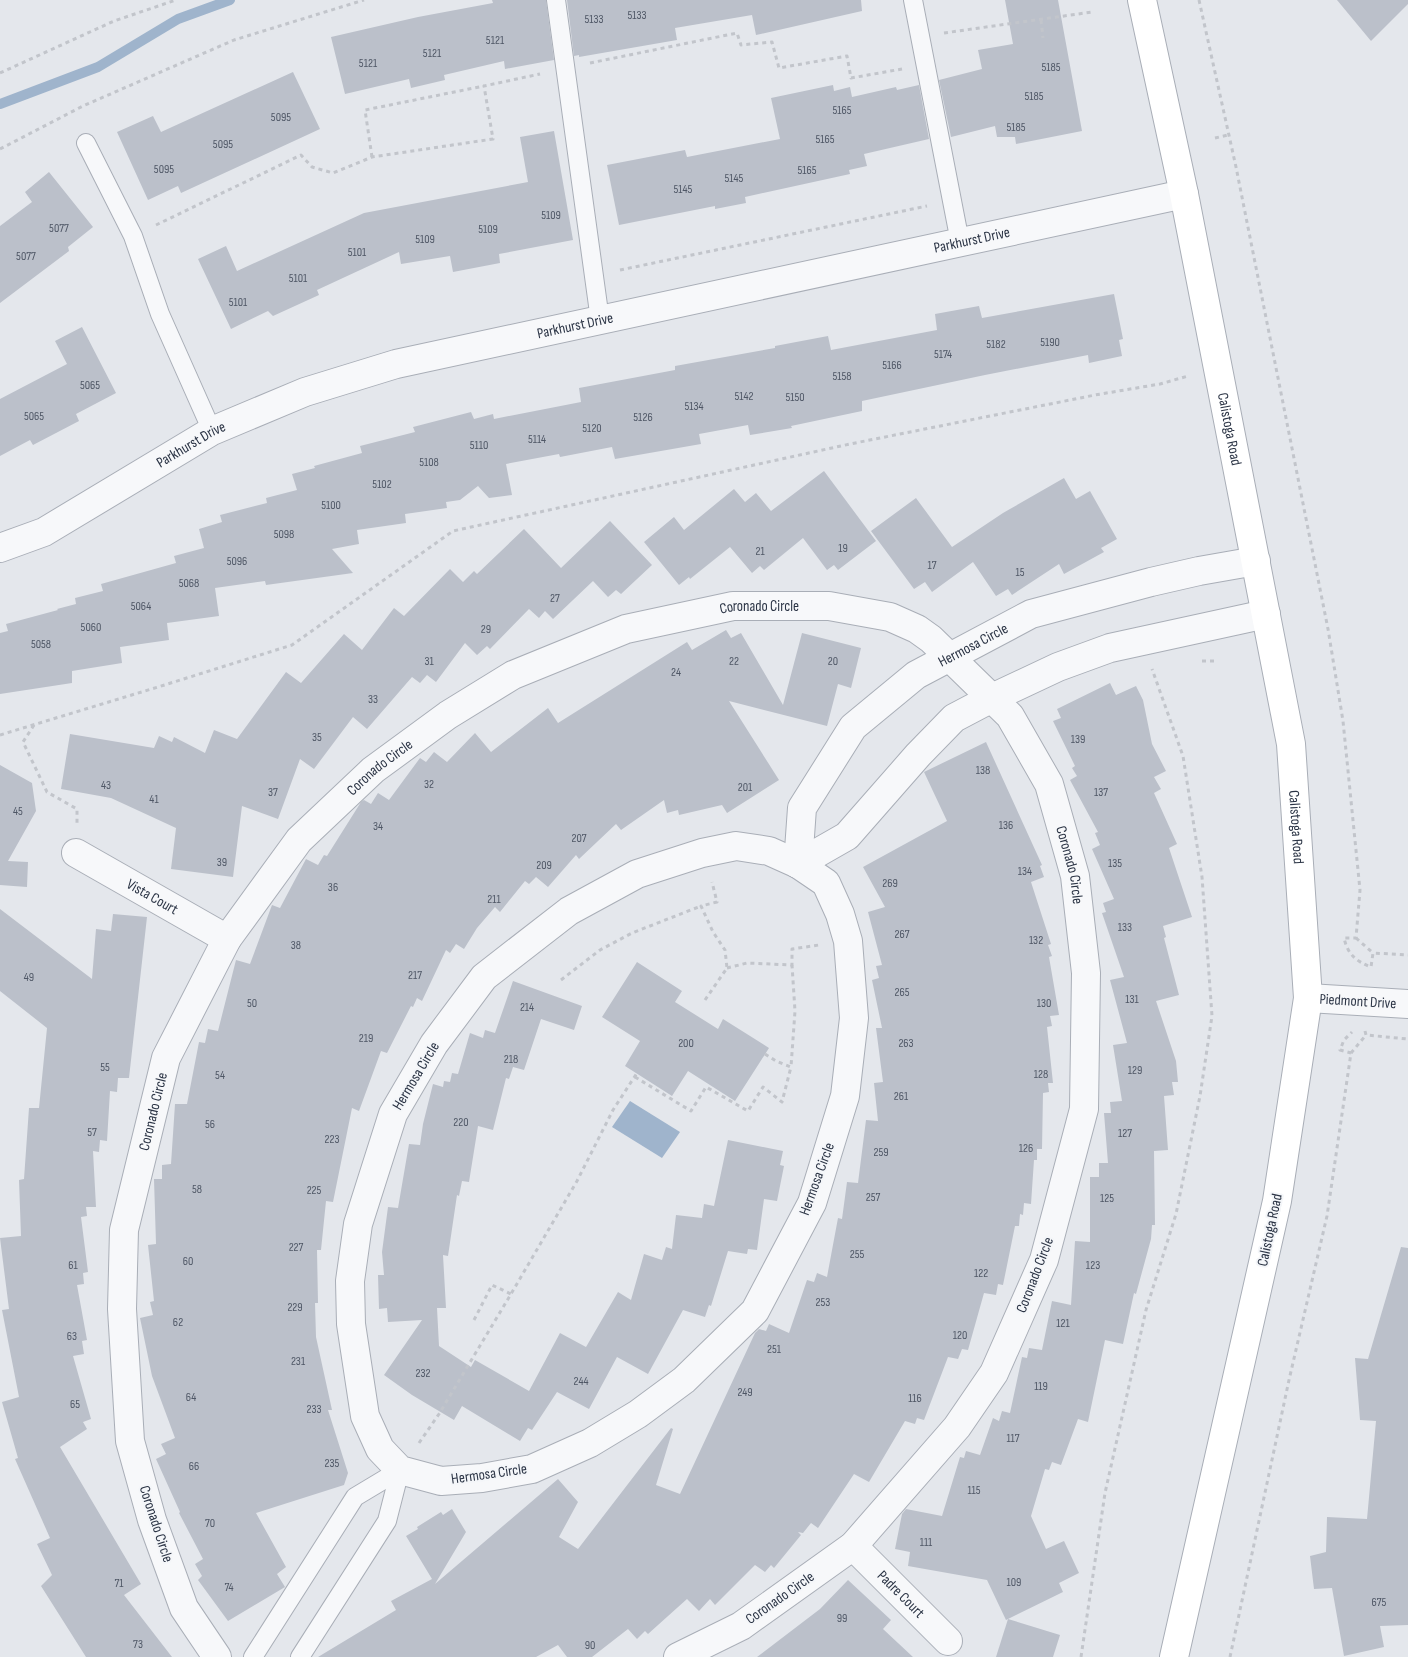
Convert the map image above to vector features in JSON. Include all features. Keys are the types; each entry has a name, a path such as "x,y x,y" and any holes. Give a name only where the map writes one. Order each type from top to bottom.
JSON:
{"main road":[{"name":"Calistoga Road","path":"1142,0 1184,194 1291,744 1308,998 1277,1201 1174,1657"}],"street":[{"name":"Parkhurst Drive","path":"0,548 44,532 212,431 305,392 396,364 1184,194"},
{"name":"Hermosa Circle","path":"798,864 802,808 853,726 916,676 1031,614 1151,582 1256,561"},
{"name":"Coronado Circle","path":"217,1657 184,1608 152,1520 130,1441 122,1308 124,1230 166,1058 227,939 299,840 373,770 448,715 514,675 626,629 733,606 829,606 890,617 917,629 931,639 1010,716 1049,784 1075,876 1086,973 1084,1109 1044,1260 994,1373 957,1427 853,1546 741,1626 678,1657"},
{"path":"798,864 847,836 954,718 1058,667 1110,648 1266,614"},
{"name":"Hermosa Circle","path":"736,846 769,851 798,864 826,884 840,914 848,941 854,1018 845,1096 812,1203 755,1312 684,1380 638,1414 590,1443 532,1469 482,1478 441,1482 400,1470 380,1449 365,1416 351,1324 350,1280 358,1224 393,1114 434,1044 484,977 570,911 637,874 702,853 736,846"},
{"name":"Vista Court","path":"76,853 227,939"},
{"name":"Piedmont Drive","path":"1308,998 1408,1004"},
{"name":"Padre Court","path":"853,1546 948,1641"}],"lane":[{"path":"556,0 600,320"},
{"path":"912,0 960,242"},
{"path":"86,143 133,236 160,314 212,431"},
{"path":"253,1657 355,1497 400,1470"},
{"path":"300,1657 387,1521 400,1470"}],"path":[{"path":"0,73 114,21 176,0"},
{"path":"0,150 83,106 234,40 364,0"},
{"path":"1200,0 1236,167 1328,629 1343,721 1360,890 1356,938"},
{"path":"920,39 932,34 1092,12"},
{"path":"1041,20 1043,38"},
{"path":"372,157 365,110 737,33 741,45 772,42 779,68 847,56 851,78 925,65"},
{"path":"133,236 301,156 312,167 333,173 372,157 493,139 484,86"},
{"path":"1215,138 1228,135"},
{"path":"594,276 952,201"},
{"path":"0,734 158,688 292,644 453,531 859,442 1160,384 1218,367"},
{"path":"1195,661 1214,661"},
{"path":"1082,1657 1105,1493 1146,1310 1176,1214 1200,1096 1212,1016 1202,877 1183,756 1151,664"},
{"path":"34,725 23,742 47,792 77,809 76,853"},
{"path":"561,980 600,950 632,933 701,906 717,902 702,853"},
{"path":"701,906 713,932 725,950 727,968 706,1000"},
{"path":"1373,953 1371,967 1354,959 1346,947 1344,938 1356,938 1373,953 1408,955"},
{"path":"635,1077 691,1111 706,1087 748,1111 763,1087 782,1102 790,1066 795,1011 792,949 848,941"},
{"path":"727,968 746,963 792,966"},
{"path":"1230,1657 1289,1380 1327,1216 1351,1053 1366,1035 1365,1026"},
{"path":"1351,1053 1340,1050 1344,1040 1357,1028"},
{"path":"1366,1035 1408,1039"},
{"path":"765,1054 776,1061 790,1066"},
{"path":"400,1470 439,1414 512,1294 577,1181 613,1110 637,1073"},
{"path":"474,1320 492,1285 512,1294"}],"water":[{"path":"630,1101 680,1132 662,1158 612,1127"}],"building":[{"path":"492,0 546,0 554,60 505,69 504,61 444,75 445,80 411,88 409,79 345,94 331,37 418,17 493,3"},
{"path":"567,0 861,0 862,11 756,35 752,15 675,28 677,40 579,57 579,55 574,56"},
{"path":"1005,0 1058,0 1082,131 1016,144 1015,137 997,137 995,126 951,137 939,80 982,69 978,50 1013,44"},
{"path":"1337,0 1408,0 1408,4 1371,41"},
{"path":"293,72 320,129 181,193 178,186 148,200 117,132 153,116 161,132"},
{"path":"833,85 834,91 850,87 852,97 896,87 897,90 919,85 929,139 864,154 867,166 849,170 850,174 745,197 746,203 715,209 715,206 619,225 607,165 685,150 687,157 780,139 771,98"},
{"path":"554,131 573,240 499,254 500,263 453,272 450,256 401,264 399,252 317,290 319,295 273,316 268,311 231,329 198,259 226,246 237,271 364,213 528,182 520,137"},
{"path":"49,172 93,227 68,247 69,251 0,303 0,226 32,202 25,192"},
{"path":"1114,294 1123,339 1119,340 1122,356 1089,363 1088,355 862,401 862,411 791,426 792,428 750,435 748,425 699,434 701,444 615,459 612,447 560,457 559,454 506,464 512,495 489,498 478,486 460,500 446,502 447,508 405,514 406,523 357,530 359,544 332,549 353,573 266,585 265,581 215,588 219,616 167,623 169,640 120,647 122,663 72,671 72,683 0,694 0,633 8,631 6,624 76,604 75,598 103,591 101,584 176,563 174,556 204,548 199,529 222,522 220,515 267,503 266,498 297,490 292,474 362,453 360,446 415,432 413,427 471,412 474,419 493,414 494,419 581,402 579,388 675,370 675,366 775,348 775,346 828,336 831,350 937,330 935,314 979,306 982,318"},
{"path":"82,327 116,393 76,414 79,421 33,445 30,440 0,456 0,399 67,364 55,341"},
{"path":"824,471 876,541 838,570 834,565 827,570 803,538 764,570 760,566 752,573 730,547 690,579 689,577 679,585 644,542 674,517 684,530 734,489 745,502 756,493 771,511"},
{"path":"1064,478 1076,499 1090,491 1117,539 1101,548 1104,552 1064,574 1059,564 1012,595 1008,589 996,596 973,562 932,592 925,582 914,589 871,531 916,498 952,547 1003,513"},
{"path":"610,521 652,565 621,594 616,590 608,597 593,581 553,619 545,611 539,618 529,609 490,649 487,646 477,655 465,643 436,682 427,675 420,683 412,677 367,729 353,717 314,769 300,759 278,819 242,806 233,877 171,869 176,828 111,798 61,789 70,734 154,748 159,736 172,742 174,737 205,753 214,730 237,739 286,672 301,683 344,634 362,650 394,608 404,616 450,569 463,582 474,571 477,574 524,529 561,568"},
{"path":"726,630 731,638 741,633 783,705 802,633 861,648 851,688 838,684 827,726 729,701 779,780 727,813 722,805 679,815 678,810 667,813 664,800 621,830 616,824 579,859 576,855 548,887 536,877 529,884 525,881 500,912 495,907 477,928 464,949 456,944 450,953 446,950 422,1001 417,998 413,1007 411,1006 387,1053 381,1051 359,1111 352,1108 333,1202 326,1201 321,1250 317,1250 318,1303 315,1303 316,1337 332,1410 328,1410 348,1473 344,1485 256,1513 286,1567 277,1574 285,1587 228,1621 198,1580 202,1576 195,1564 203,1559 179,1513 156,1459 166,1454 161,1444 175,1438 152,1376 140,1318 153,1315 150,1302 154,1301 148,1245 156,1244 154,1179 162,1179 162,1165 171,1164 175,1104 187,1104 199,1042 205,1043 208,1029 218,1031 236,960 250,964 272,905 280,908 306,859 318,865 324,855 327,856 361,802 364,800 371,804 378,793 389,800 420,758 426,762 434,752 447,762 475,733 491,752 548,708 558,723 687,642 692,650"},
{"path":"1110,683 1116,695 1136,686 1143,700 1152,744 1166,771 1154,777 1161,789 1154,793 1177,844 1169,848 1192,917 1163,926 1166,937 1164,938 1179,995 1156,1001 1176,1061 1178,1082 1172,1082 1174,1095 1164,1096 1168,1150 1154,1151 1155,1225 1152,1225 1151,1239 1136,1294 1134,1293 1123,1344 1105,1340 1088,1422 1078,1419 1061,1465 1052,1462 1049,1470 1045,1469 1031,1516 1046,1549 1064,1541 1079,1573 1059,1583 1063,1592 1006,1620 987,1580 908,1566 910,1552 895,1549 902,1514 906,1509 942,1516 960,1457 964,1458 966,1451 980,1455 993,1418 999,1421 1002,1411 1010,1413 1022,1357 1027,1358 1029,1348 1042,1350 1052,1301 1071,1305 1075,1241 1090,1242 1090,1177 1099,1177 1099,1163 1108,1163 1104,1113 1111,1113 1110,1102 1122,1101 1113,1045 1127,1043 1110,980 1124,977 1102,913 1106,912 1103,903 1114,899 1092,849 1100,845 1095,833 1098,832 1070,780 1077,776 1072,768 1075,766 1053,721 1061,718 1057,709"},
{"path":"986,742 1042,865 1040,866 1044,877 1031,882 1051,944 1048,945 1052,956 1049,957 1059,1015 1050,1016 1052,1026 1047,1027 1053,1083 1048,1083 1049,1092 1043,1093 1042,1149 1037,1149 1037,1160 1034,1160 1031,1204 1024,1203 1023,1215 1020,1214 1019,1226 1015,1226 1003,1285 998,1284 996,1295 984,1293 968,1350 962,1349 958,1359 948,1357 924,1420 917,1418 915,1424 905,1421 869,1482 854,1474 818,1528 811,1523 803,1533 798,1532 801,1535 774,1568 771,1565 765,1572 755,1565 715,1605 710,1599 699,1611 687,1599 648,1634 645,1631 637,1639 628,1629 592,1657 567,1657 558,1645 536,1657 318,1657 396,1610 391,1601 432,1579 406,1536 441,1512 443,1515 452,1509 466,1532 435,1584 558,1479 578,1502 559,1537 578,1549 671,1428 673,1429 656,1485 680,1494 755,1333 759,1329 766,1331 769,1324 789,1333 807,1280 814,1282 817,1273 827,1277 838,1218 842,1219 847,1182 858,1183 866,1120 878,1121 874,1083 883,1082 876,1028 882,1028 872,980 879,978 876,966 882,965 868,912 885,907 863,867 947,821 924,772"},
{"path":"0,765 32,783 36,811 8,861 28,862 27,887 0,885"},
{"path":"0,909 92,979 96,929 111,931 113,914 147,917 129,1078 118,1078 117,1092 110,1091 107,1141 100,1140 99,1152 93,1151 96,1207 86,1207 87,1216 81,1217 88,1272 83,1273 84,1284 77,1285 87,1340 82,1341 84,1354 73,1356 91,1419 83,1422 87,1429 60,1447 141,1584 124,1595 172,1657 86,1657 41,1586 52,1575 37,1544 50,1538 15,1459 18,1458 2,1402 19,1397 2,1310 9,1309 0,1238 21,1236 19,1180 24,1179 29,1108 39,1108 47,1028 0,991"},
{"path":"637,962 682,991 675,1002 718,1029 723,1019 769,1048 735,1101 688,1071 672,1096 625,1066 640,1041 602,1017"},
{"path":"513,981 582,1006 574,1030 541,1019 524,1070 513,1067 509,1079 506,1078 493,1130 478,1126 469,1182 462,1181 459,1196 457,1195 448,1256 443,1255 446,1308 437,1308 439,1346 471,1367 475,1360 529,1391 560,1333 586,1347 618,1292 631,1300 644,1254 662,1260 666,1247 672,1249 676,1215 702,1218 704,1204 714,1206 728,1140 783,1151 780,1165 784,1166 777,1201 764,1199 757,1250 748,1249 747,1254 728,1251 711,1306 709,1305 705,1317 683,1310 648,1374 617,1357 589,1409 557,1392 532,1430 528,1428 520,1441 462,1406 454,1420 412,1395 384,1375 422,1320 388,1322 387,1308 379,1309 378,1275 384,1275 382,1252 388,1207 398,1208 409,1144 420,1145 433,1084 443,1087 444,1081 450,1082 452,1073 458,1074 470,1033 483,1038 485,1030 495,1033"},
{"path":"1401,1247 1408,1248 1408,1625 1380,1626 1384,1647 1344,1656 1332,1588 1314,1589 1310,1556 1326,1552 1327,1517 1367,1519 1376,1421 1360,1420 1355,1358 1368,1359"},
{"path":"848,1580 891,1620 883,1629 913,1657 757,1657 820,1609"},
{"path":"1008,1619 1060,1635 1053,1657 996,1657"}],"waterway":[{"path":"0,104 98,67 178,19 230,0"}]}
